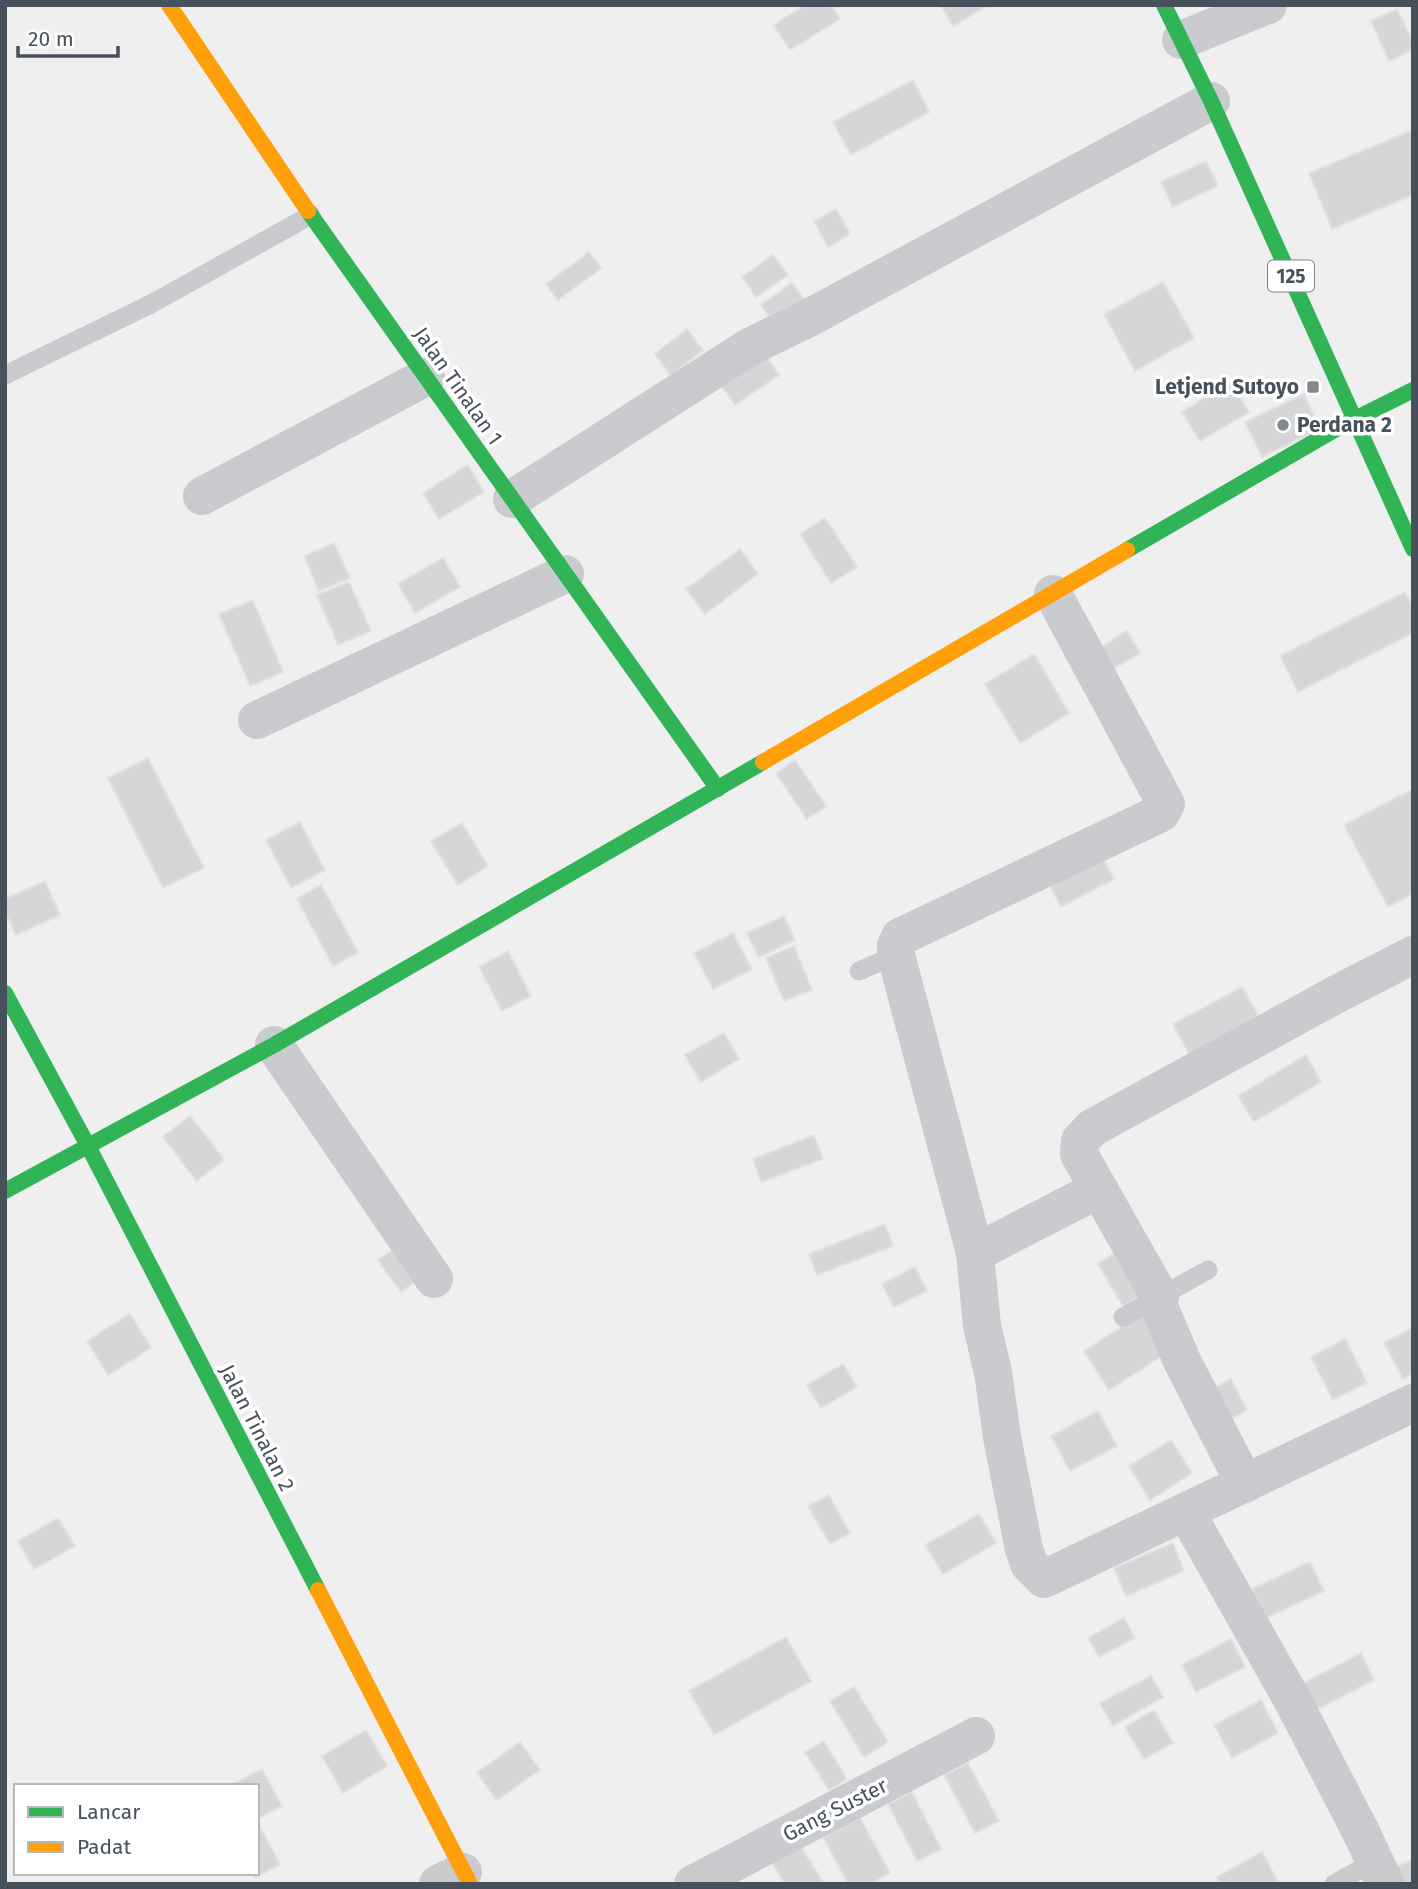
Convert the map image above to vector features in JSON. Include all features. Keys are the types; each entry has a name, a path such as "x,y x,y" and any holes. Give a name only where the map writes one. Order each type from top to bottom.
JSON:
{"street":[{"name":"Jalan Tinalan 1","path":"169,5 312,215 718,789"},
{"name":"125","path":"1164,5 1211,101 1413,549"},
{"path":"1181,40 1268,5"},
{"path":"512,499 751,346 1211,101"},
{"path":"202,496 426,377"},
{"path":"5,1191 87,1144 274,1045 1355,419 1413,390"},
{"path":"257,720 565,574"},
{"path":"1054,594 1161,794 1166,804 1164,810 900,937 895,946 975,1253 982,1326 993,1372 1002,1437 1024,1549 1035,1572 1044,1579 1413,1403"},
{"path":"1245,1484 1182,1361 1158,1298 1079,1154 1080,1140 1092,1128 1336,994 1413,955"},
{"name":"Jalan Tinalan 2","path":"5,993 87,1144 457,1880"},
{"path":"274,1045 434,1279"},
{"path":"975,1253 1099,1189"},
{"path":"1186,1512 1219,1575 1293,1701 1380,1872"},
{"name":"Gang Suster","path":"693,1884 976,1736"}],"lane":[{"path":"5,376 151,304 312,215"},
{"path":"859,971 896,955"},
{"path":"1123,1317 1208,1270"},
{"path":"1334,1884 1380,1872"}],"building":[{"path":"805,5 831,5 840,19 790,50 774,25"},
{"path":"941,5 988,5 953,26"},
{"path":"1397,9 1413,42 1413,50 1389,61 1371,21"},
{"path":"913,80 929,112 851,155 833,122"},
{"path":"1413,130 1413,195 1332,229 1309,173"},
{"path":"1206,161 1218,186 1173,207 1161,182"},
{"path":"836,209 850,234 828,247 814,221"},
{"path":"589,252 601,268 558,300 546,284"},
{"path":"773,255 788,275 756,297 742,277"},
{"path":"1163,282 1194,338 1135,371 1104,314"},
{"path":"792,283 807,303 775,326 761,305"},
{"path":"687,329 703,350 671,376 655,354"},
{"path":"761,348 779,375 735,405 717,379"},
{"path":"1231,382 1249,412 1200,441 1182,412"},
{"name":"Perdana 2","path":"1304,394 1320,429 1262,457 1245,422"},
{"path":"468,465 484,492 439,519 423,493"},
{"path":"825,518 857,567 831,583 800,534"},
{"path":"334,543 350,578 319,591 304,556"},
{"path":"740,549 758,574 705,614 686,589"},
{"path":"443,558 460,587 415,613 398,584"},
{"path":"349,582 371,631 338,645 317,595"},
{"path":"1405,592 1413,607 1413,633 1298,692 1280,656"},
{"path":"253,600 283,672 250,686 219,614"},
{"path":"1127,631 1140,653 1105,674 1092,653"},
{"path":"1034,654 1069,713 1020,743 985,684"},
{"path":"148,758 204,868 163,888 108,778"},
{"path":"795,760 826,806 807,819 776,773"},
{"path":"1413,789 1413,894 1388,907 1344,825"},
{"path":"300,822 325,870 291,888 266,840"},
{"path":"462,823 488,866 458,885 431,841"},
{"path":"1102,856 1114,879 1061,907 1049,883"},
{"path":"45,881 60,915 16,935 5,912 5,899"},
{"path":"321,885 358,952 333,966 297,899"},
{"path":"784,916 795,940 759,957 747,933"},
{"path":"733,933 752,969 713,989 694,953"},
{"path":"794,946 812,990 784,1001 766,958"},
{"path":"508,951 531,996 502,1011 479,967"},
{"path":"1242,987 1264,1026 1194,1064 1173,1024"},
{"path":"724,1033 739,1059 701,1082 685,1055"},
{"path":"1306,1055 1321,1082 1254,1122 1238,1096"},
{"path":"190,1116 224,1159 197,1181 163,1137"},
{"path":"814,1135 823,1159 761,1182 753,1159"},
{"path":"885,1224 893,1246 817,1275 809,1254"},
{"path":"406,1241 428,1272 401,1292 378,1260"},
{"path":"1123,1248 1149,1290 1123,1306 1098,1264"},
{"path":"915,1267 927,1291 894,1307 882,1284"},
{"path":"1145,1312 1171,1350 1109,1390 1084,1351"},
{"path":"130,1314 151,1348 108,1375 87,1341"},
{"path":"1413,1328 1413,1374 1403,1379 1384,1343"},
{"path":"1345,1339 1367,1383 1333,1400 1311,1357"},
{"path":"843,1364 857,1387 821,1408 807,1385"},
{"path":"1231,1379 1247,1410 1217,1426 1201,1394"},
{"path":"1098,1411 1117,1446 1070,1471 1051,1436"},
{"path":"1171,1440 1192,1473 1150,1500 1129,1466"},
{"path":"829,1495 850,1533 830,1544 808,1506"},
{"path":"979,1514 996,1543 943,1574 925,1545"},
{"path":"58,1518 75,1546 34,1569 18,1541"},
{"path":"1173,1543 1184,1571 1126,1596 1114,1568"},
{"path":"1310,1562 1324,1591 1266,1618 1252,1589"},
{"path":"1124,1618 1135,1638 1099,1657 1088,1638"},
{"path":"786,1637 811,1681 714,1735 689,1691"},
{"path":"1231,1639 1245,1667 1196,1692 1182,1665"},
{"path":"1361,1653 1374,1680 1310,1713 1296,1687"},
{"path":"1151,1676 1163,1697 1113,1726 1100,1703"},
{"path":"854,1687 888,1742 864,1757 830,1701"},
{"path":"1261,1700 1278,1733 1232,1758 1214,1725"},
{"path":"1154,1710 1173,1743 1144,1759 1125,1727"},
{"path":"366,1730 387,1766 343,1793 322,1756"},
{"path":"824,1741 847,1779 829,1790 805,1752"},
{"path":"520,1742 540,1770 497,1800 477,1773"},
{"path":"968,1763 999,1821 975,1833 944,1775"},
{"path":"262,1769 282,1806 259,1818 259,1784 235,1783"},
{"path":"912,1792 941,1849 917,1861 888,1804"},
{"path":"860,1818 890,1873 870,1884 848,1884 823,1837"},
{"path":"259,1825 280,1864 255,1878 253,1875 259,1875"},
{"path":"798,1842 824,1884 785,1884 770,1859"},
{"path":"1262,1852 1278,1882 1220,1884 1217,1877"},
{"path":"1413,1859 1413,1884 1391,1884 1385,1872"}],"traffic: fast":[{"path":"1164,5 1211,101 1413,549"},
{"path":"308,211 718,789"},
{"path":"1127,550 1343,425 1413,390"},
{"path":"5,1191 274,1045 763,762"},
{"path":"5,993 87,1144 318,1590"}],"traffic: slow":[{"path":"169,5 308,211"},
{"path":"763,762 1127,550"},
{"path":"318,1590 470,1884"}],"place":[{"name":"Letjend Sutoyo","path":"1313,387"},
{"name":"Perdana 2","path":"1283,425"}]}
